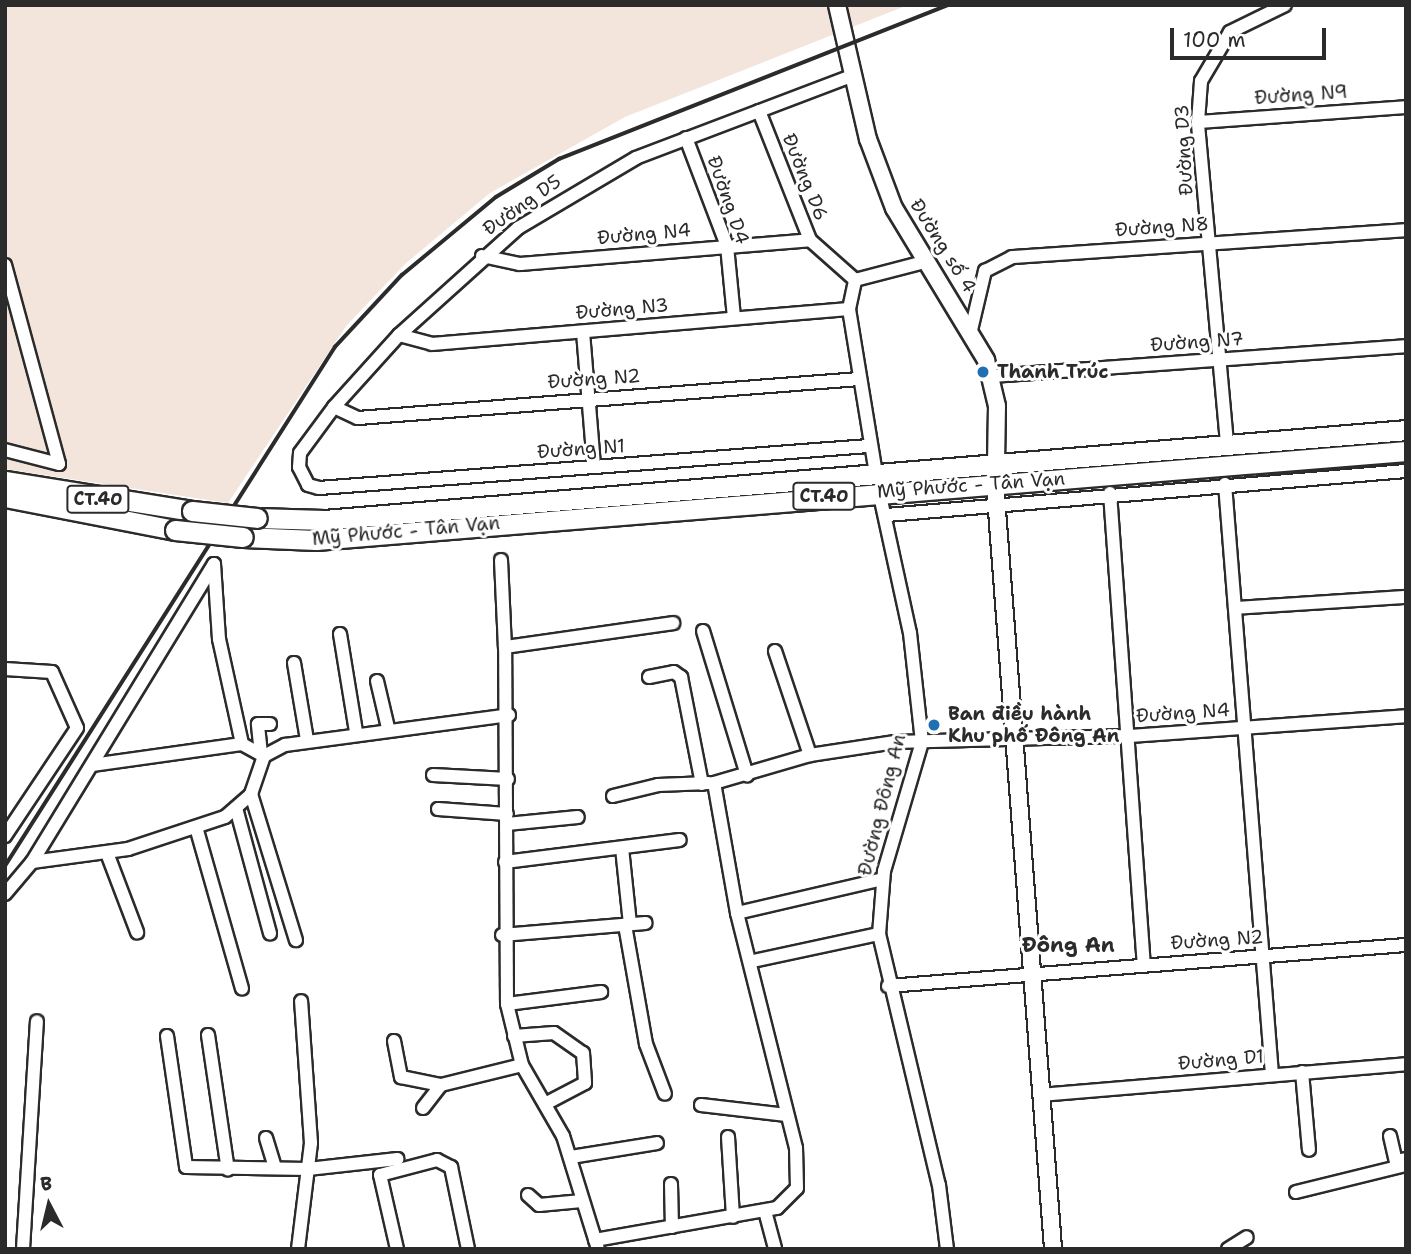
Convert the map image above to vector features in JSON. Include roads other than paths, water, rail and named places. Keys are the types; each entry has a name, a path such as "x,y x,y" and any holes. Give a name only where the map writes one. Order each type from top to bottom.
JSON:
{"main road":[{"name":"Mỹ Phước - Tân Vạn","path":"996,475 1227,443 1406,430"},
{"name":"Mỹ Phước - Tân Vạn","path":"5,481 192,511 257,518 324,520 996,475 1406,451"},
{"name":"Mỹ Phước - Tân Vạn","path":"5,497 175,530 243,537 316,540 878,483"}],"street":[{"name":"Đường số 4","path":"837,5 886,189 924,262 971,330 991,376 1012,741 1053,1249"},
{"name":"Đường D3","path":"1227,443 1198,122 1205,65 1230,32 1285,5"},
{"name":"Đường D5","path":"300,476 300,453 334,407 399,335 482,256 590,183 686,138 855,75"},
{"name":"Đường N9","path":"1198,122 1406,107"},
{"name":"Đường D6","path":"759,111 810,240 855,280"},
{"name":"Đường D4","path":"686,138 727,246 734,318"},
{"name":"Đường N8","path":"971,330 983,278 996,262 1209,243 1406,230"},
{"name":"Đường N4","path":"482,256 520,264 810,240"},
{"path":"878,483 869,446 849,309 855,280 924,262"},
{"path":"5,265 58,464 5,450"},
{"name":"Đường N3","path":"399,335 432,344 849,309"},
{"path":"583,332 594,467"},
{"name":"Đường N7","path":"991,376 1406,346"},
{"name":"Đường N2","path":"334,407 358,418 859,379"},
{"name":"Đường N1","path":"300,476 319,488 869,446"},
{"path":"887,515 1225,484 1406,471"},
{"name":"Đường Đông An","path":"878,483 887,515 910,633 922,742 883,879 879,934 888,986 939,1185 947,1249"},
{"path":"1225,484 1272,1075"},
{"path":"1110,494 1144,964"},
{"path":"500,560 509,715 502,935 507,1004 522,1065 571,1157 597,1244 672,1227 765,1211 788,1202 800,1177 752,961 737,913 681,677 674,672 649,677"},
{"path":"32,862 214,564 219,639 242,744"},
{"path":"1235,608 1406,597"},
{"path":"505,647 673,623"},
{"path":"703,631 747,775"},
{"path":"340,634 356,732"},
{"path":"775,651 810,755"},
{"path":"294,663 307,740"},
{"path":"5,669 52,671 77,728 5,836"},
{"path":"377,681 388,728"},
{"path":"92,765 242,744 262,755 307,740 356,732 509,715"},
{"name":"Đường N4","path":"613,796 747,775 810,755 922,742 1129,736 1406,716"},
{"path":"5,894 10,876 32,862 107,853 196,827 236,808 251,794 262,755 258,724 270,724"},
{"path":"433,775 508,779"},
{"path":"251,794 296,940"},
{"path":"236,808 270,933"},
{"path":"438,809 507,819 578,817"},
{"path":"196,827 242,989"},
{"path":"505,862 680,840"},
{"path":"622,848 628,925 646,1044 665,1094"},
{"path":"107,853 137,932"},
{"path":"737,913 883,879"},
{"path":"502,935 646,923"},
{"path":"752,961 879,934"},
{"name":"Đường N2","path":"888,986 1406,944"},
{"path":"507,1004 601,992"},
{"path":"298,1249 308,1169 308,1050 301,1001"},
{"path":"23,1249 37,1021"},
{"path":"514,1036 554,1033 583,1053 585,1083 545,1104"},
{"path":"208,1035 228,1170"},
{"path":"167,1036 181,1161 186,1167 228,1170 308,1169 397,1159"},
{"path":"394,1041 401,1077 440,1085 522,1065"},
{"name":"Đường D1","path":"1040,1095 1406,1064"},
{"path":"1302,1072 1309,1150"},
{"path":"424,1108 440,1085"},
{"path":"701,1105 786,1115"},
{"path":"1390,1136 1396,1161 1406,1159"},
{"path":"728,1137 733,1217"},
{"path":"266,1138 275,1168"},
{"path":"571,1157 657,1143"},
{"path":"397,1249 380,1175 437,1160 451,1167 468,1249"},
{"path":"1296,1192 1406,1165"},
{"path":"671,1184 672,1227"},
{"path":"528,1195 539,1205 582,1201"},
{"path":"765,1211 775,1249"},
{"path":"1228,1249 1247,1237"}],"railway":[{"path":"5,866 335,347 402,275 496,197 559,159 948,5"}],"place":[{"name":"Thanh Trúc","path":"983,372"},
{"name":"Ban điều hành Khu phố Đông An","path":"934,725"}],"district":[{"name":"Đông An","path":"1068,945"}]}
